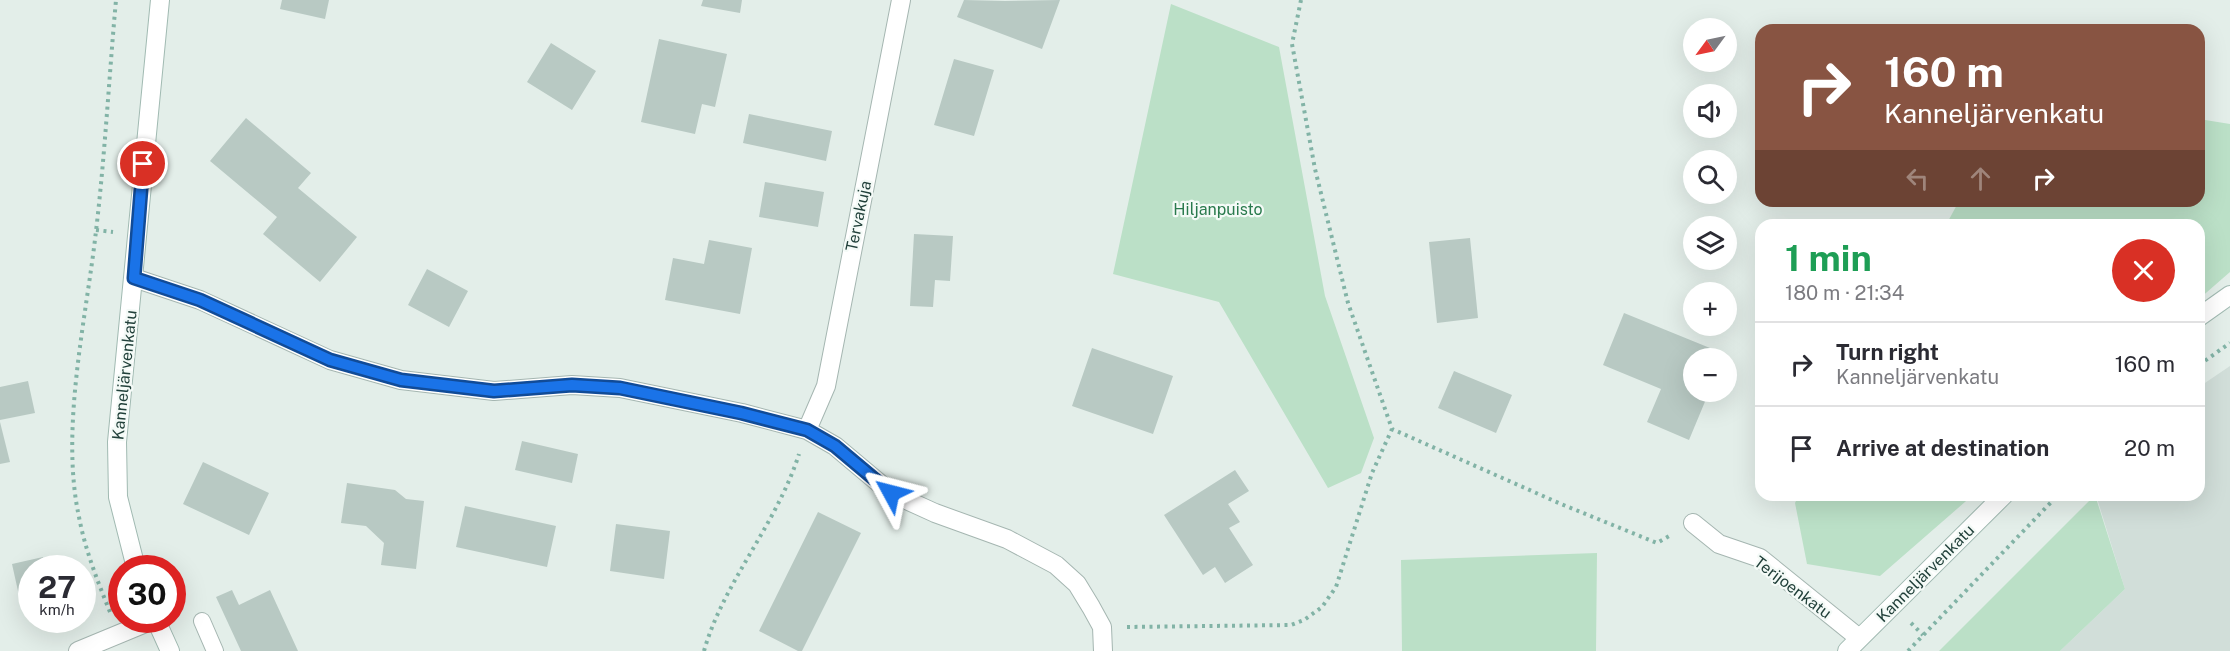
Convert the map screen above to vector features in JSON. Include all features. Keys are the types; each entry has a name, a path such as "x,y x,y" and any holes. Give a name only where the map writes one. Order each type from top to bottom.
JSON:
{"street":[{"name":"Kanneljärvenkatu","path":"133,555 118,497 117,442 134,278 135,235 160,0"},
{"name":"Tervakuja","path":"807,430 826,386 901,0"},
{"path":"134,278 200,300 330,360 401,380 494,391 572,385 620,388 741,413 807,430 835,446 891,493 935,513 1007,538 1056,565 1077,584 1102,627 1102,651"},
{"path":"2205,313 2230,295"},
{"name":"Kanneljärvenkatu","path":"1853,644 1998,501"},
{"name":"Terijoenkatu","path":"1693,523 1719,544 1760,558 1853,644"},
{"path":"78,651 118,633"},
{"path":"161,633 170,651"}],"lane":[{"path":"202,621 215,651"}],"path":[{"path":"108,607 92,565 78,515 73,450 76,383 96,230 116,0"},
{"path":"1102,627 1291,625 1304,620 1322,607 1336,587 1372,473 1392,429 1348,303 1316,169 1292,44 1301,0"},
{"path":"2205,361 2230,343"},
{"path":"1392,429 1561,504 1657,543 1693,523"},
{"path":"704,651 725,601 776,508 795,468 807,430"},
{"path":"1908,651 2052,501"}],"shaded area":[{"path":"2230,366 2230,651 2060,651 2125,589 2098,501 2205,501 2205,383"}],"green space":[{"name":"Hiljanpuisto","path":"1171,4 1279,47 1325,296 1374,438 1361,473 1328,488 1219,302 1113,274"},
{"path":"2205,120 2230,124 2230,272 2205,294 2205,219 1949,219 1956,207 2205,207"},
{"path":"1796,501 1966,501 1880,576 1807,564"},
{"path":"2089,501 2097,501 2125,589 2060,651 1939,651"},
{"path":"1597,553 1596,651 1402,651 1401,560"}],"building":[{"path":"282,0 329,0 325,19 280,9"},
{"path":"703,0 742,0 740,13 701,6"},
{"path":"964,0 1060,0 1042,49 957,17"},
{"path":"659,39 727,54 715,107 702,104 695,134 641,122"},
{"path":"551,43 596,71 572,110 527,82"},
{"path":"954,59 994,70 974,136 934,125"},
{"path":"749,114 832,131 826,161 743,143"},
{"path":"246,118 311,173 298,188 357,237 320,282 263,234 277,217 210,161"},
{"path":"765,182 824,192 818,227 759,217"},
{"path":"914,234 953,236 950,281 935,280 933,307 910,306"},
{"path":"1470,238 1478,318 1437,323 1429,242"},
{"path":"709,240 752,248 740,314 665,300 673,258 704,264"},
{"path":"427,269 468,291 449,327 408,305"},
{"path":"1624,313 1710,348 1683,348 1683,402 1705,402 1689,440 1647,422 1661,389 1603,365"},
{"path":"1092,348 1173,376 1153,434 1072,406"},
{"path":"1454,371 1512,395 1496,433 1438,408"},
{"path":"28,381 35,413 0,420 0,387"},
{"path":"0,422 10,462 0,464"},
{"path":"522,441 578,454 572,483 515,470"},
{"path":"203,462 269,493 249,535 183,504"},
{"path":"1235,470 1249,491 1228,504 1240,522 1229,528 1253,565 1225,583 1215,567 1203,575 1164,515"},
{"path":"347,483 395,490 406,499 424,501 416,569 381,565 384,543 366,526 341,523"},
{"path":"465,506 556,526 547,567 456,547"},
{"path":"818,512 861,533 802,651 798,651 759,631"},
{"path":"616,524 670,531 664,579 610,571"},
{"path":"18,563 18,591 12,564"},
{"path":"232,590 239,605 270,590 298,651 241,651 216,597"}],"route":[{"path":"143,164 135,235 134,278 200,300 330,360 401,380 494,391 572,385 620,388 741,413 807,430 835,446 891,493"}]}
